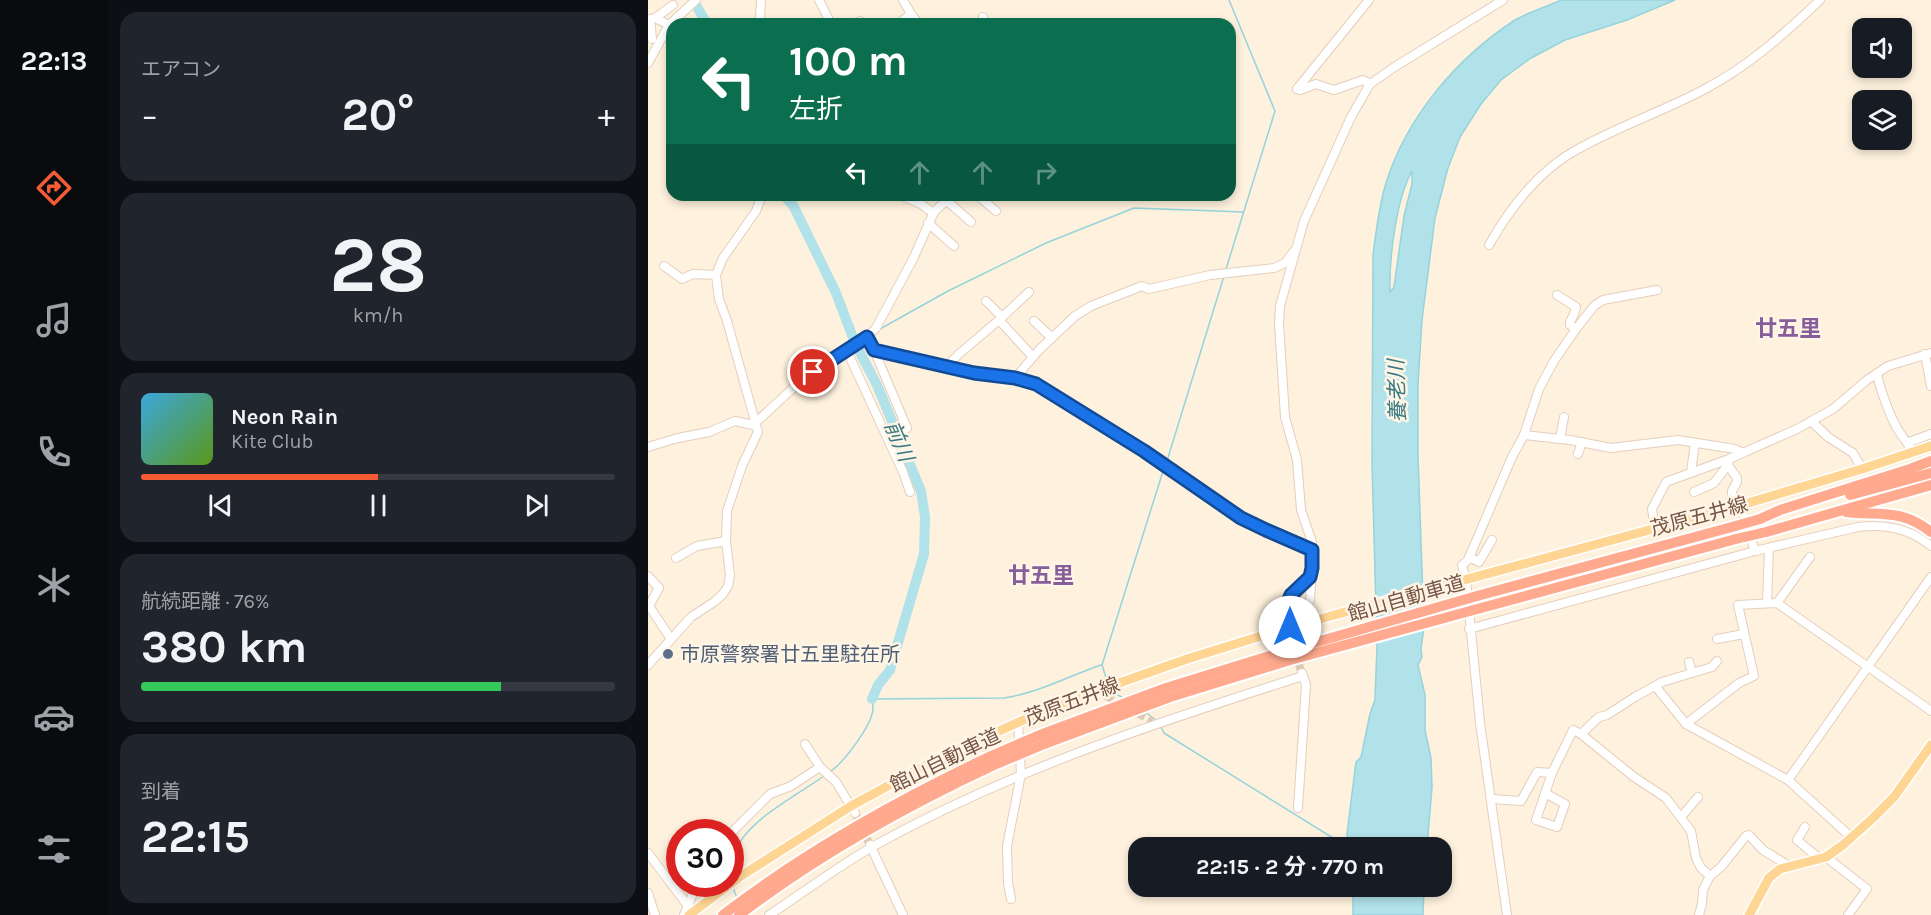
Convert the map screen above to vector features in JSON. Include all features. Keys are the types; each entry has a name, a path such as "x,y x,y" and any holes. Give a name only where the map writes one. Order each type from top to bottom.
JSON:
{"highway":[{"path":"1760,519 1780,510 1931,461"},
{"name":"館山自動車道","path":"1290,655 1477,596 1931,473"},
{"name":"館山自動車道","path":"723,915 753,899 814,851 925,788 1166,688 1481,608 1766,532 1931,485"},
{"path":"1838,511 1897,515 1915,521 1931,532"},
{"name":"館山自動車道","path":"739,915 753,899"}],"main road":[{"name":"茂原五井線","path":"688,910 943,756 1057,705 1103,693 1187,659 1290,627 1738,506 1931,446"},
{"path":"1749,915 1769,878 1780,869 1823,858 1852,838 1894,797 1931,745"}],"street":[{"path":"676,18 696,0"},
{"path":"760,18 761,0"},
{"path":"819,0 828,18"},
{"path":"903,0 914,18"},
{"path":"1369,0 1297,89 1316,84 1334,90 1365,80 1396,66 1503,0"},
{"path":"1489,244 1522,197 1559,162 1577,149 1642,124 1752,61 1820,0"},
{"path":"651,19 674,3 683,11"},
{"path":"906,18 911,14"},
{"path":"651,19 666,24"},
{"path":"651,19 652,39"},
{"path":"648,63 666,30"},
{"path":"1310,600 1312,542 1301,510 1297,460 1285,417 1279,324 1280,306 1304,220 1351,117 1365,80 1392,62"},
{"path":"648,665 691,617 723,594 728,586 727,511 741,466 758,432 719,299 716,274 723,258 756,211 760,201"},
{"path":"914,201 933,213"},
{"path":"648,447 710,432 735,421 753,425 804,378 867,337 878,324 913,259 933,213 946,201"},
{"path":"952,201 971,222"},
{"path":"984,201 996,211"},
{"path":"928,223 954,246"},
{"path":"1015,378 1075,316 1091,306 1142,286 1149,289 1210,275 1274,268 1285,263 1296,248"},
{"path":"664,266 682,279 693,274 716,274"},
{"path":"1507,915 1469,629 1466,580 1461,565 1469,557 1512,457 1524,435 1539,389 1554,361 1576,329 1594,306 1603,300 1657,290"},
{"path":"947,366 1029,291"},
{"path":"1557,295 1576,307 1570,325 1576,329"},
{"path":"986,301 1033,357"},
{"path":"1034,321 1052,338"},
{"path":"867,337 907,428 888,438"},
{"path":"874,350 974,373 1015,378 1036,384 1144,451 1241,518 1312,550"},
{"path":"847,351 903,472 909,492"},
{"path":"1655,529 1652,509 1666,482 1691,472 1729,462 1811,421 1833,409 1867,380 1888,366 1928,354 1931,386"},
{"path":"1877,374 1899,432 1909,442 1912,453"},
{"path":"1560,439 1564,417"},
{"path":"1811,421 1828,437 1853,453 1862,469"},
{"path":"1524,435 1611,448 1678,440 1735,449 1743,453"},
{"path":"1909,442 1931,435"},
{"path":"1578,454 1582,442"},
{"path":"1691,472 1695,442"},
{"path":"1694,492 1714,483 1729,462"},
{"path":"1729,462 1737,478 1731,495 1743,513 1755,551"},
{"path":"1469,629 1755,551 1858,527 1874,525 1903,529 1931,546"},
{"path":"1469,557 1479,562 1492,540"},
{"path":"676,558 697,546 726,541"},
{"path":"1767,603 1769,548"},
{"path":"1777,603 1810,557"},
{"path":"648,576 659,588 649,606 671,639"},
{"path":"1290,627 1286,606 1291,595 1310,577"},
{"path":"1788,780 1931,577"},
{"path":"1686,724 1739,683 1754,676 1738,605 1767,603 1777,603 1931,711"},
{"path":"1717,639 1744,634"},
{"path":"1581,734 1599,717 1607,715 1635,696 1662,682 1712,667 1717,661"},
{"path":"1689,662 1692,673"},
{"path":"770,915 870,846 1021,774 1154,722 1302,674 1306,685 1298,808"},
{"path":"1656,687 1686,724 1788,780 1852,838"},
{"path":"1011,899 1006,846 1021,774 1018,722"},
{"path":"1545,794 1565,804 1557,827 1536,820 1552,773 1573,730 1634,777 1666,798 1691,831 1696,858 1701,868 1710,876"},
{"path":"805,744 820,767 836,782 853,810"},
{"path":"744,820 770,795 791,786 820,767"},
{"path":"1491,799 1521,801 1537,772 1552,773"},
{"path":"1681,817 1698,797"},
{"path":"1805,827 1797,840 1867,889 1848,915"},
{"path":"1699,915 1703,890 1710,876 1749,835 1763,850 1789,866"},
{"path":"870,846 903,915"},
{"path":"648,854 688,910 684,915"},
{"path":"648,893 655,915"}],"water":[{"name":"養老川","path":"1561,0 1675,0 1627,20 1565,40 1531,58 1501,80 1481,104 1460,137 1448,168 1435,218 1422,320 1418,384 1424,627 1422,657 1418,665 1425,695 1425,730 1431,758 1432,787 1428,837 1347,837 1356,762 1361,757 1375,700 1377,645 1372,464 1373,255 1378,219 1386,183 1395,158 1421,112 1454,71 1473,52 1526,14","holes":["1412,171 1412,184 1404,216 1394,287 1390,292 1391,263 1398,213 1406,183"]},
{"path":"1353,897 1424,897 1423,915 1353,915"}],"waterway":[{"name":"前川","path":"693,0 704,18"},
{"path":"1226,269 1275,111 1229,0"},
{"name":"前川","path":"789,201 836,293 855,343 877,385 921,491 925,517 924,554 890,670 878,685 872,699"},
{"path":"880,329 948,291 1046,243 1134,208 1243,212"},
{"path":"1166,464 1224,276"},
{"path":"1108,684 1102,665 1164,468"},
{"path":"831,771 863,733 872,715 872,699 1004,698 1041,688 1101,665"},
{"path":"1111,691 1125,699"},
{"path":"1144,711 1157,721"},
{"path":"1161,727 1164,733 1331,837"},
{"path":"744,836 767,814 824,776"}],"tunnel":[{"path":"1290,627 1301,672"},
{"path":"1106,696 1152,721"},
{"path":"855,813 869,843"}],"place":[{"name":"市原警察署廿五里駐在所","path":"668,654"}],"district":[{"name":"廿五里","path":"1788,328"},
{"name":"廿五里","path":"1041,575"}],"route":[{"path":"813,372 867,337 874,350 974,373 1015,378 1036,384 1144,451 1241,518 1312,550 1310,577 1291,595 1286,606 1290,627"}]}
